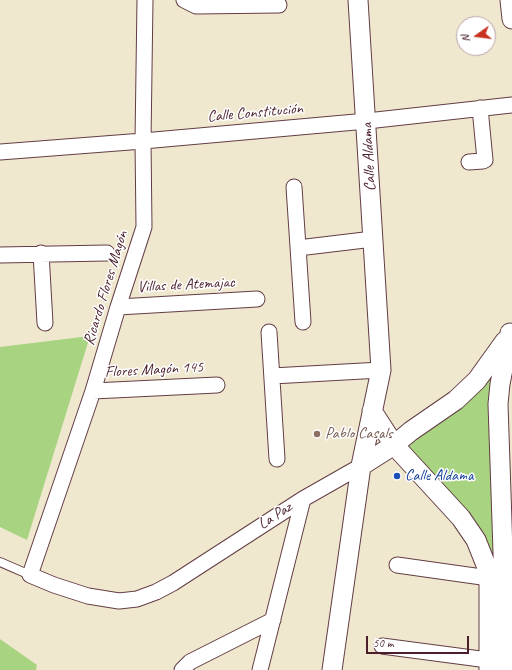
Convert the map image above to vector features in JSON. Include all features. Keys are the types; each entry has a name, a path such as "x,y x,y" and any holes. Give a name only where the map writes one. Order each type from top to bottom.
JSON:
{"street":[{"name":"Ricardo Flores Magón","path":"30,575 93,391 144,227 143,141 145,0"},
{"path":"184,0 196,6 279,5"},
{"name":"Calle Aldama","path":"332,670 361,466 381,370 358,0"},
{"path":"510,0 512,19"},
{"name":"Calle Constitución","path":"0,152 366,121 512,105"},
{"path":"469,162 485,160 480,108"},
{"path":"294,187 303,322"},
{"path":"298,248 373,239"},
{"path":"0,255 41,253 107,253"},
{"path":"41,253 45,324"},
{"name":"Villas de Atemajac","path":"118,307 257,299"},
{"path":"269,332 277,459"},
{"path":"501,662 506,483 498,404 500,384 511,332"},
{"name":"La Paz","path":"30,575 54,585 88,596 119,601 138,599 156,592 173,583 303,498 361,466 394,445 456,400 477,380 511,332"},
{"path":"272,376 381,370"},
{"name":"Flores Magón 145","path":"93,391 217,385"},
{"path":"372,412 394,445 462,518 470,529 482,552 486,564 501,662"},
{"path":"260,670 303,498"},
{"path":"396,565 488,578"},
{"path":"182,670 190,662 273,620"},
{"path":"382,646 501,662"}],"lane":[{"name":"La Paz","path":"0,562 30,575"}],"green space":[{"path":"90,336 27,540 0,527 0,347"},
{"path":"502,359 505,648 484,540 406,448 440,419"},
{"path":"0,639 37,665 36,670 0,670"}],"place":[{"name":"Pablo Casals","path":"317,434"},
{"name":"Calle Aldama","path":"397,476"}]}
